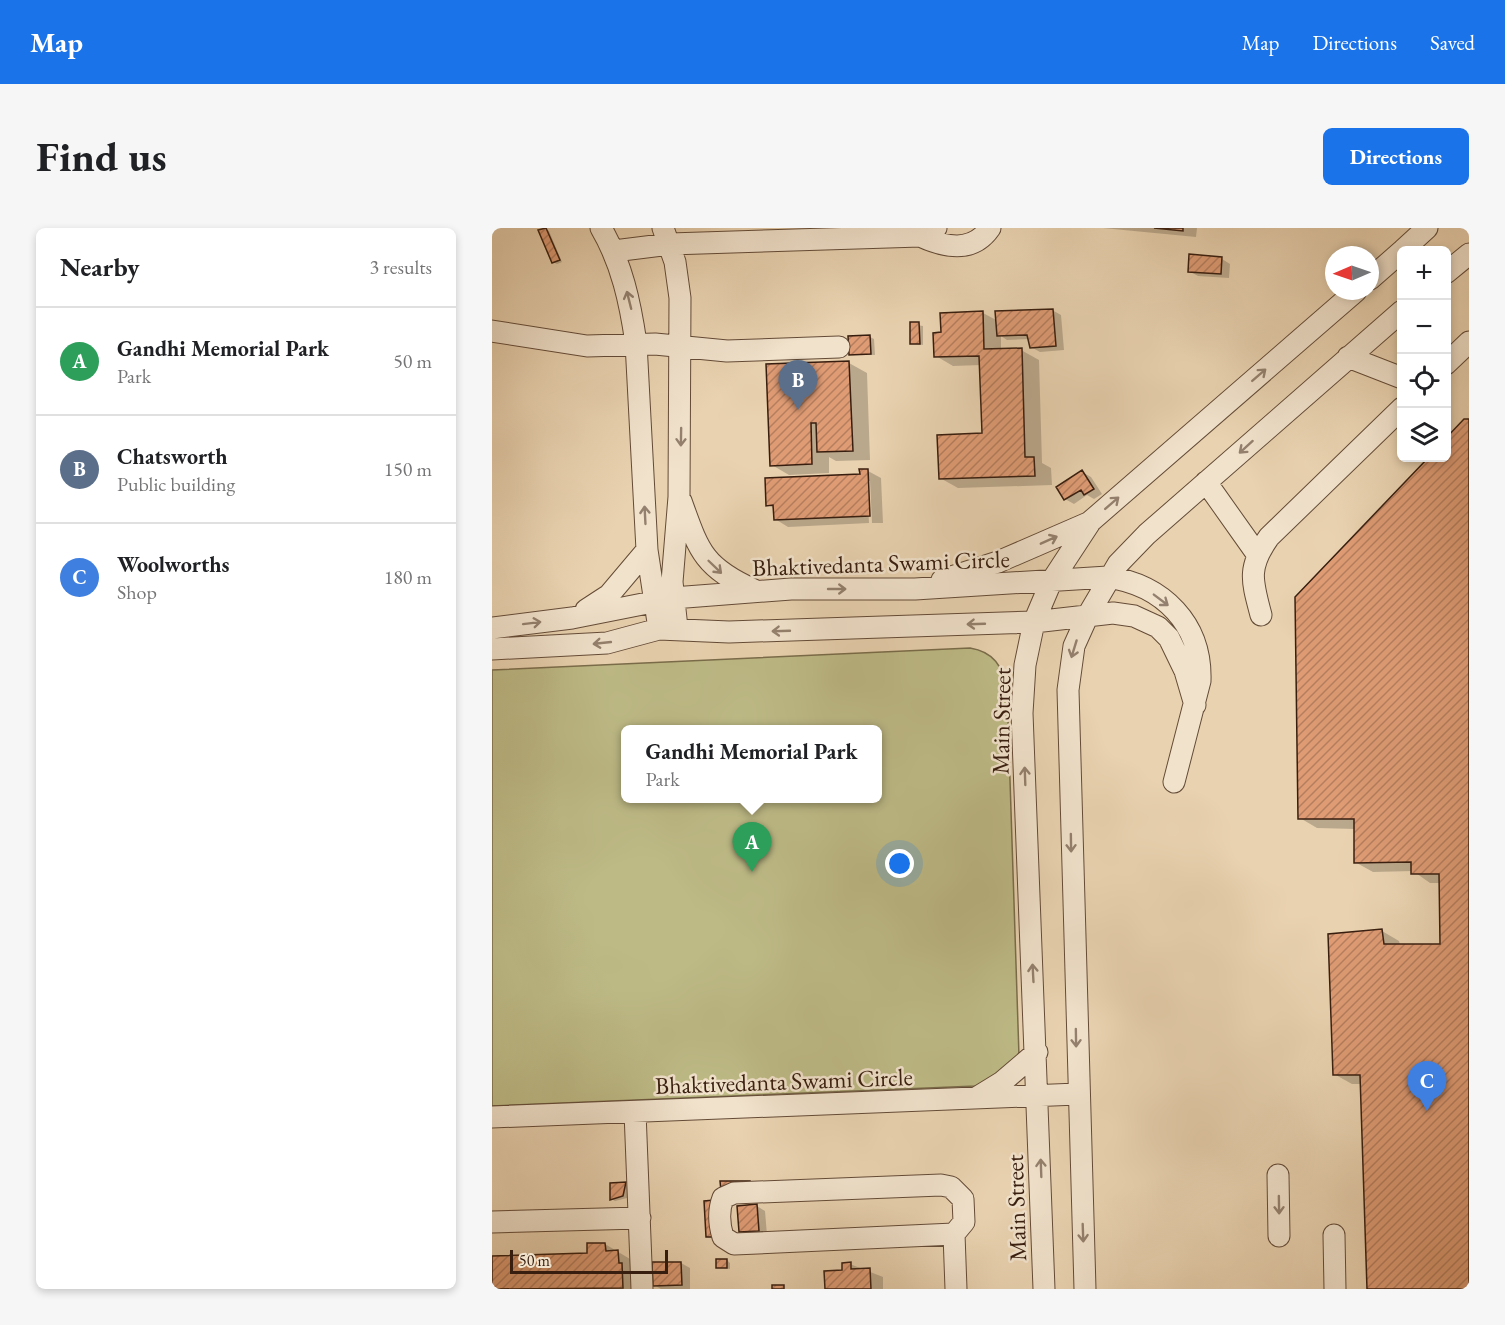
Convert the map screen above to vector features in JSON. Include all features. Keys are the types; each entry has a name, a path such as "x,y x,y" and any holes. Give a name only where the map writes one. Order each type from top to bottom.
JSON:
{"street":[{"path":"601,228 614,251 631,310 636,343 647,550 664,600 668,629"},
{"path":"614,251 667,236 928,232 936,244 957,247 980,239 990,228"},
{"path":"1407,246 1427,228"},
{"path":"664,600 679,497 681,346 680,298 667,236"},
{"path":"1451,269 1469,254"},
{"path":"1379,271 1397,255"},
{"name":"Main Street","path":"1044,1289 1039,1096 1023,713 1025,665 1034,622 1051,582 1092,521 1346,300"},
{"path":"1085,1289 1068,690 1074,646 1108,577 1147,534 1397,314"},
{"path":"492,331 587,346 636,343 728,351 839,347"},
{"path":"1451,359 1469,342"},
{"path":"1347,357 1397,376"},
{"path":"1261,615 1252,583 1252,569 1257,554 1269,537 1397,412"},
{"path":"1206,482 1257,554"},
{"path":"679,497 702,554 728,579 758,592"},
{"path":"915,589 998,562 1092,521"},
{"path":"572,618 609,596 647,550"},
{"path":"1108,577 1131,582 1155,594 1180,615 1191,630 1201,664 1195,705 1174,782"},
{"name":"Bhaktivedanta Swami Circle","path":"492,628 572,618 664,600 758,592 915,589 1108,577"},
{"path":"492,649 607,644 668,629 729,632 1034,622 1113,613 1134,616 1158,627 1178,654 1195,705"},
{"path":"973,1100 1002,1082 1037,1052"},
{"name":"Bhaktivedanta Swami Circle","path":"492,1117 973,1100 1078,1094"},
{"path":"635,1112 642,1289"},
{"path":"1278,1175 1279,1236"},
{"path":"954,1234 734,1244 723,1237 720,1204 728,1195 745,1192 940,1185 951,1187 963,1199 964,1222 954,1234 956,1289"},
{"path":"492,1222 640,1218"},
{"path":"1334,1235 1335,1289"}],"shaded area":[{"path":"970,648 985,653 996,661 1007,688 1019,1056 1013,1069 976,1086 492,1106 492,670"}],"building":[{"path":"546,228 560,260 552,263 538,230"},
{"path":"1154,228 1183,228 1183,231"},
{"path":"1189,254 1222,257 1221,274 1188,272"},
{"path":"1053,309 1056,346 1030,348 1027,335 997,336 995,311"},
{"path":"983,311 984,349 1022,348 1025,457 1034,457 1035,476 939,479 937,435 982,433 979,356 934,357 933,333 941,332 940,313"},
{"path":"910,322 919,322 920,344 910,344"},
{"path":"870,335 871,354 849,355 848,336"},
{"path":"849,361 853,451 817,452 816,423 811,423 812,464 770,466 766,364"},
{"path":"1464,419 1469,419 1469,1289 1367,1289 1360,1075 1333,1075 1328,934 1382,929 1384,944 1440,944 1439,874 1411,874 1411,862 1354,863 1354,819 1298,819 1295,597 1424,462 1451,462 1451,433"},
{"path":"859,469 868,469 870,516 774,520 773,505 766,506 765,478 860,474"},
{"path":"1082,470 1094,489 1084,495 1081,490 1064,500 1056,487"},
{"path":"720,1181 750,1181 750,1191 721,1191"},
{"path":"626,1182 623,1196 610,1200 610,1183"},
{"path":"714,1200 716,1237 706,1237 704,1201"},
{"path":"757,1204 759,1231 739,1232 737,1206"},
{"path":"587,1243 605,1243 606,1251 618,1250 619,1263 622,1263 623,1288 492,1289 492,1256 587,1253"},
{"path":"716,1259 727,1259 727,1268 716,1268"},
{"path":"652,1262 681,1262 682,1285 653,1286"},
{"path":"851,1262 851,1269 870,1268 871,1289 825,1289 824,1271 842,1270 842,1263"},
{"path":"772,1285 784,1285 784,1289 772,1289"}],"place":[{"name":"Chatsworth","path":"798,410"},
{"name":"Gandhi Memorial Park","path":"752,872"},
{"name":"Woolworths","path":"1427,1111"}]}
